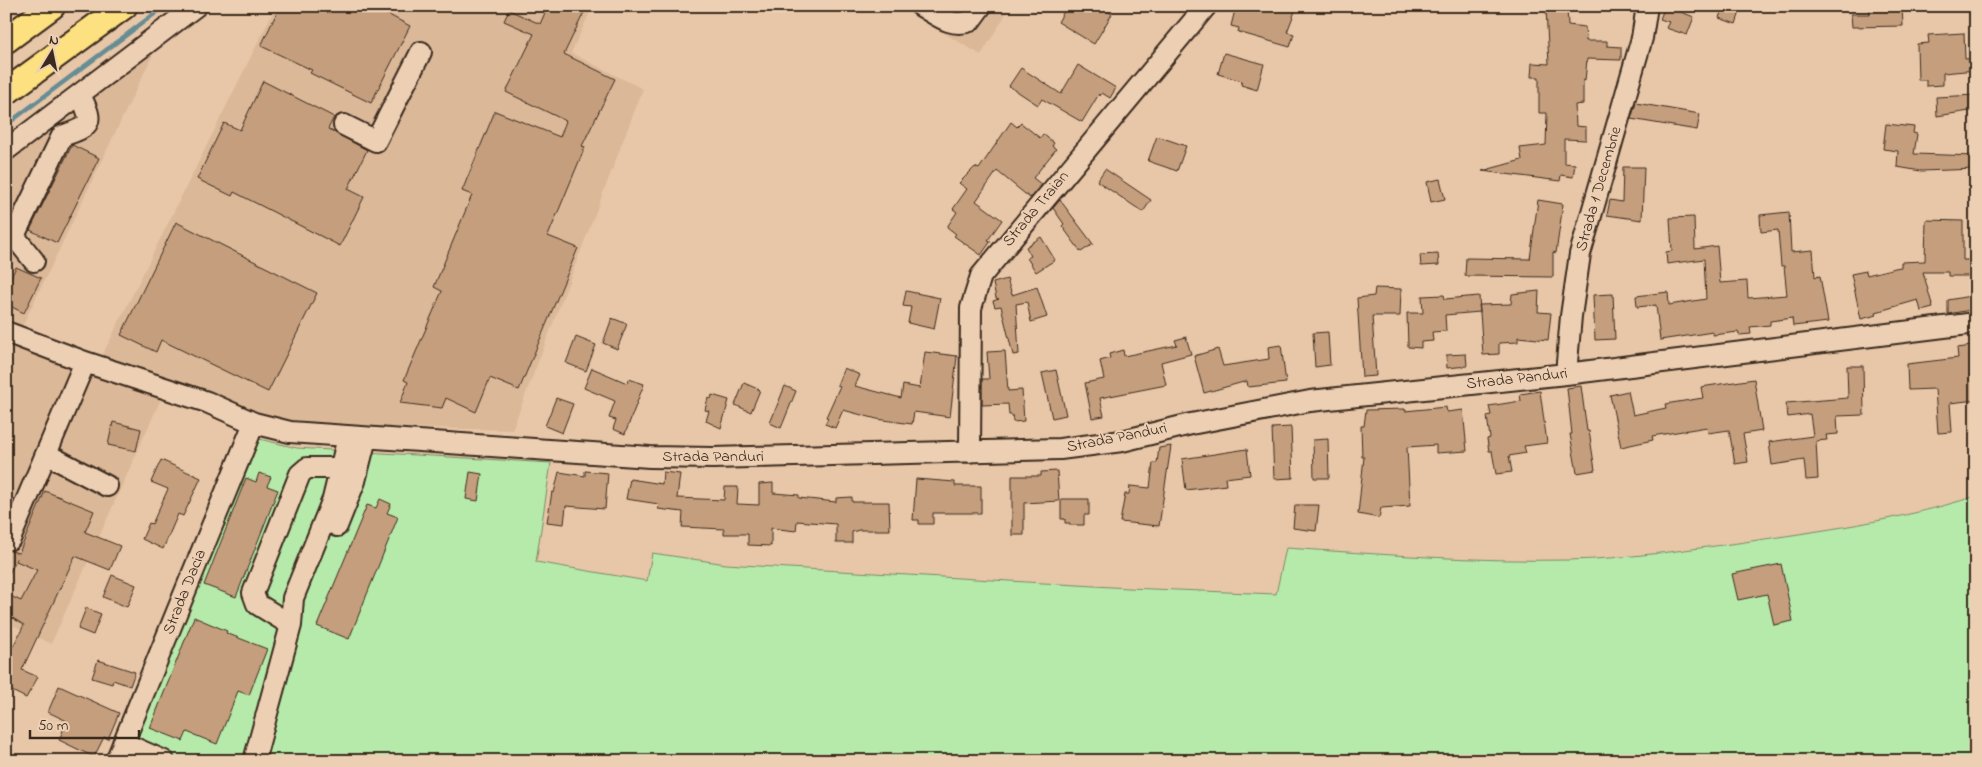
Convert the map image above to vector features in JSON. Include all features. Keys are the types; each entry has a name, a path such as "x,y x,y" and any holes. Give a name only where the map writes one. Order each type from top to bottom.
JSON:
{"main road":[{"path":"6,40 52,6"},
{"path":"6,92 124,6"}],"street":[{"path":"6,150 196,6"},
{"path":"921,6 954,24 970,21 981,6"},
{"name":"Strada Traian","path":"970,452 971,308 981,276 1206,6"},
{"name":"Strada 1 Decembrie","path":"1566,374 1571,316 1580,254 1642,38 1647,6"},
{"path":"344,125 376,141 421,52"},
{"path":"34,260 14,236 62,136 85,128 89,122 90,116 80,95"},
{"name":"Strada Panduri","path":"6,332 85,362 165,387 254,423 290,432 650,457 713,458 970,452 1092,446 1251,411 1310,401 1566,374 1958,327 1976,323"},
{"path":"6,538 10,539 85,362"},
{"name":"Strada Dacia","path":"119,752 254,423"},
{"path":"254,761 291,625 294,598 333,499 342,468 357,438"},
{"path":"291,625 301,611 356,481 357,438"},
{"path":"46,454 107,486"},
{"path":"291,625 257,604 253,593 300,474 306,468 342,468"},
{"path":"119,752 164,761"}],"shaded area":[{"path":"276,6 593,6 571,53 643,89 512,430 376,427 271,418 247,412 169,381 51,644 6,622 6,162 156,48 21,329 100,360"},
{"path":"898,6 1011,6 981,55"}],"green space":[{"path":"255,438 297,448 551,463 536,562 647,581 652,553 726,564 1128,588 1276,594 1286,548 1498,560 1611,558 1738,543 1888,519 1976,496 1976,761 125,761"}],"building":[{"path":"280,6 372,6 410,26 371,103 310,73 312,70 261,46"},
{"path":"548,6 587,6 564,54 615,79 582,146 585,147 548,236 578,248 519,390 490,378 476,412 446,398 442,408 400,403 408,382 404,380 442,291 434,287 472,195 462,191 495,111 560,137 566,121 506,92 534,34 504,21 509,10 540,24"},
{"path":"1067,6 1098,6 1112,14 1094,44 1058,22"},
{"path":"1236,6 1297,6 1287,32 1294,34 1290,47 1238,32 1239,28 1231,26"},
{"path":"1665,6 1694,17 1687,35 1666,28 1669,22 1660,19"},
{"path":"1723,6 1742,6 1736,24 1719,18"},
{"path":"1869,6 1902,6 1903,26 1852,27 1851,14 1870,14"},
{"path":"1546,9 1567,9 1568,25 1585,27 1586,41 1607,41 1607,46 1621,47 1621,60 1587,59 1585,81 1583,80 1583,104 1575,105 1576,126 1586,127 1586,140 1564,139 1564,163 1575,164 1573,177 1561,175 1560,181 1482,171 1522,160 1520,148 1546,145 1547,113 1539,113 1539,77 1531,77 1532,63 1549,64"},
{"path":"1964,33 1965,59 1976,58 1976,70 1943,73 1943,85 1926,86 1926,80 1918,80 1917,44 1929,43 1928,35"},
{"path":"1224,53 1264,64 1257,90 1241,85 1242,81 1218,74"},
{"path":"1078,65 1116,88 1110,98 1102,93 1100,96 1099,94 1082,122 1042,99 1038,105 1009,86 1021,68 1061,94"},
{"path":"263,81 334,117 328,129 367,150 348,189 364,197 340,246 234,192 232,196 197,179 224,123 240,130"},
{"path":"1976,95 1976,110 1937,116 1936,97"},
{"path":"1636,103 1700,114 1697,130 1631,119"},
{"path":"1011,122 1017,127 1021,123 1040,138 1043,134 1054,143 1052,146 1056,149 1033,178 1041,184 1030,198 997,171 976,201 1002,220 988,240 991,241 981,255 954,236 956,234 947,227 957,212 953,209 967,189 959,183 975,167 979,169"},
{"path":"1886,124 1914,127 1913,133 1917,134 1914,154 1976,156 1976,169 1921,171 1897,167 1898,151 1883,149"},
{"path":"1157,136 1186,146 1177,171 1148,161"},
{"path":"72,145 99,158 57,243 30,230"},
{"path":"1623,167 1644,167 1642,220 1607,215 1610,200 1622,202"},
{"path":"1105,169 1151,200 1143,212 1097,181"},
{"path":"1440,179 1445,199 1431,202 1427,182"},
{"path":"1060,200 1093,244 1081,252 1062,226 1064,224 1053,208"},
{"path":"1538,200 1563,204 1556,253 1553,252 1553,277 1465,276 1466,258 1530,259"},
{"path":"1789,212 1791,252 1813,250 1815,277 1820,276 1828,322 1793,326 1792,318 1770,321 1770,325 1750,327 1751,334 1739,335 1738,332 1713,335 1713,332 1660,340 1656,305 1637,307 1636,296 1668,292 1669,305 1706,299 1704,259 1667,264 1666,252 1672,251 1670,218 1694,217 1695,249 1717,246 1720,283 1747,281 1748,298 1787,295 1784,266 1781,266 1778,230 1761,232 1760,215"},
{"path":"1926,220 1963,221 1963,260 1976,260 1976,276 1948,276 1948,272 1923,272 1933,308 1921,311 1918,300 1876,312 1877,315 1861,319 1851,274 1866,271 1867,275 1901,267 1901,262 1925,261"},
{"path":"176,222 317,293 268,392 161,340 156,352 121,335"},
{"path":"1041,237 1055,260 1036,272 1027,258 1031,256 1026,247"},
{"path":"1438,254 1439,265 1421,266 1420,255"},
{"path":"16,267 41,278 24,313 6,304 6,288"},
{"path":"1007,279 1012,295 1037,287 1047,317 1031,322 1027,302 1016,304 1019,354 1013,355 1001,306 995,307 993,301 999,299 996,298 993,283"},
{"path":"1375,288 1401,289 1400,316 1372,316 1376,376 1362,377 1357,298 1374,296"},
{"path":"906,291 940,298 934,329 908,323 911,307 903,306"},
{"path":"1539,291 1538,312 1551,313 1548,340 1518,337 1518,342 1499,343 1499,354 1483,355 1480,312 1445,315 1446,331 1432,332 1433,341 1421,342 1421,348 1408,347 1407,313 1423,313 1422,296 1444,295 1445,299 1479,296 1480,305 1511,304 1512,294"},
{"path":"1613,294 1615,339 1595,340 1593,295"},
{"path":"1976,295 1976,309 1948,314 1948,300"},
{"path":"612,318 627,324 617,349 603,343"},
{"path":"1328,332 1330,365 1315,367 1313,333"},
{"path":"576,337 596,345 586,371 566,363"},
{"path":"1186,337 1191,354 1161,362 1166,385 1100,398 1104,416 1092,418 1085,383 1104,379 1100,361 1110,358 1109,354 1123,350 1124,356 1177,345 1175,340"},
{"path":"1281,345 1286,383 1248,387 1247,381 1204,393 1194,356 1218,349 1223,366 1269,359 1268,347"},
{"path":"1972,346 1976,370 1976,400 1950,403 1952,432 1938,433 1935,389 1908,390 1907,364 1958,358 1957,348"},
{"path":"1005,351 1008,391 1022,390 1024,421 1013,422 1012,415 1009,415 1008,404 982,405 982,379 989,379 987,352"},
{"path":"925,352 957,356 950,417 914,412 912,424 877,419 843,410 835,428 825,424 828,418 826,417 840,386 837,385 844,368 860,375 855,386 901,398 903,385 920,388"},
{"path":"1466,354 1467,366 1447,368 1446,355"},
{"path":"1847,366 1863,366 1864,415 1837,416 1838,434 1826,435 1827,440 1816,441 1818,479 1806,480 1804,460 1772,465 1769,442 1813,436 1810,414 1788,417 1786,403 1848,398"},
{"path":"592,368 627,383 629,379 644,384 625,434 613,429 616,420 609,418 615,401 584,388"},
{"path":"1056,370 1066,415 1052,418 1042,373"},
{"path":"1754,379 1762,431 1743,434 1748,462 1735,464 1729,430 1708,433 1707,427 1652,436 1653,440 1621,447 1610,395 1628,391 1633,415 1666,408 1665,404 1703,398 1701,387"},
{"path":"744,383 760,390 751,412 735,405"},
{"path":"785,386 796,391 781,428 770,423"},
{"path":"1581,386 1595,470 1577,473 1570,434 1572,434 1567,388"},
{"path":"1540,391 1547,443 1524,446 1526,453 1509,456 1512,472 1496,474 1492,451 1489,451 1487,439 1490,438 1487,416 1491,415 1489,406 1521,401 1520,394"},
{"path":"712,395 729,400 721,428 706,421 709,411 705,410 708,398 711,399"},
{"path":"556,398 573,404 562,433 545,426"},
{"path":"1446,407 1447,412 1463,410 1467,451 1436,453 1436,445 1407,447 1410,506 1381,508 1379,518 1358,514 1364,457 1362,457 1361,426 1364,426 1366,410 1405,409 1405,411"},
{"path":"113,422 141,429 136,451 108,445"},
{"path":"1291,427 1293,478 1274,479 1272,428"},
{"path":"1328,439 1329,478 1314,478 1313,440"},
{"path":"1171,446 1159,526 1120,522 1125,494 1129,494 1130,486 1150,488 1153,463 1157,463 1159,448"},
{"path":"1247,449 1250,475 1225,478 1226,485 1186,490 1182,459"},
{"path":"161,460 201,478 183,516 178,514 163,549 142,539 149,523 152,524 168,489 151,482"},
{"path":"585,471 608,473 605,509 566,506 564,524 547,522 552,492 554,493 559,472 585,476"},
{"path":"1057,471 1059,501 1024,503 1024,535 1012,535 1012,476 1041,476 1041,472"},
{"path":"470,472 482,474 478,501 466,499"},
{"path":"663,472 680,474 677,498 724,500 725,487 738,487 737,504 759,505 759,484 773,483 773,493 799,495 799,498 836,502 836,498 852,497 852,502 889,502 890,530 859,530 852,532 852,543 836,543 836,524 797,521 796,531 771,528 771,546 748,545 748,534 724,534 724,529 682,527 683,512 658,509 659,504 626,499 630,479 662,484"},
{"path":"259,473 271,477 267,486 278,490 236,597 204,585 246,478 256,482"},
{"path":"916,479 955,482 955,486 981,486 981,513 933,513 933,524 919,524 919,520 913,520"},
{"path":"45,491 94,511 85,532 120,546 110,570 75,556 22,670 38,677 26,698 6,688 6,660 24,625 6,614 6,594 21,601 37,570 16,561 17,558 6,580 6,550 19,553"},
{"path":"380,499 391,504 387,513 398,517 349,639 317,626 367,505 376,508"},
{"path":"1061,499 1089,499 1089,515 1084,515 1084,525 1070,525 1070,523 1065,523 1065,519 1061,519"},
{"path":"1295,505 1319,505 1316,531 1293,528"},
{"path":"1781,564 1793,621 1774,625 1767,594 1738,600 1732,574"},
{"path":"112,575 136,585 127,607 103,597"},
{"path":"86,608 101,614 93,635 78,629"},
{"path":"194,617 227,631 226,633 267,649 249,695 238,691 217,744 187,732 183,741 150,728"},
{"path":"98,660 135,672 130,686 113,680 112,684 92,678"},
{"path":"59,686 119,713 108,739 104,737 94,757 59,740 67,721 48,712"}],"waterway":[{"path":"6,125 165,6"}]}
